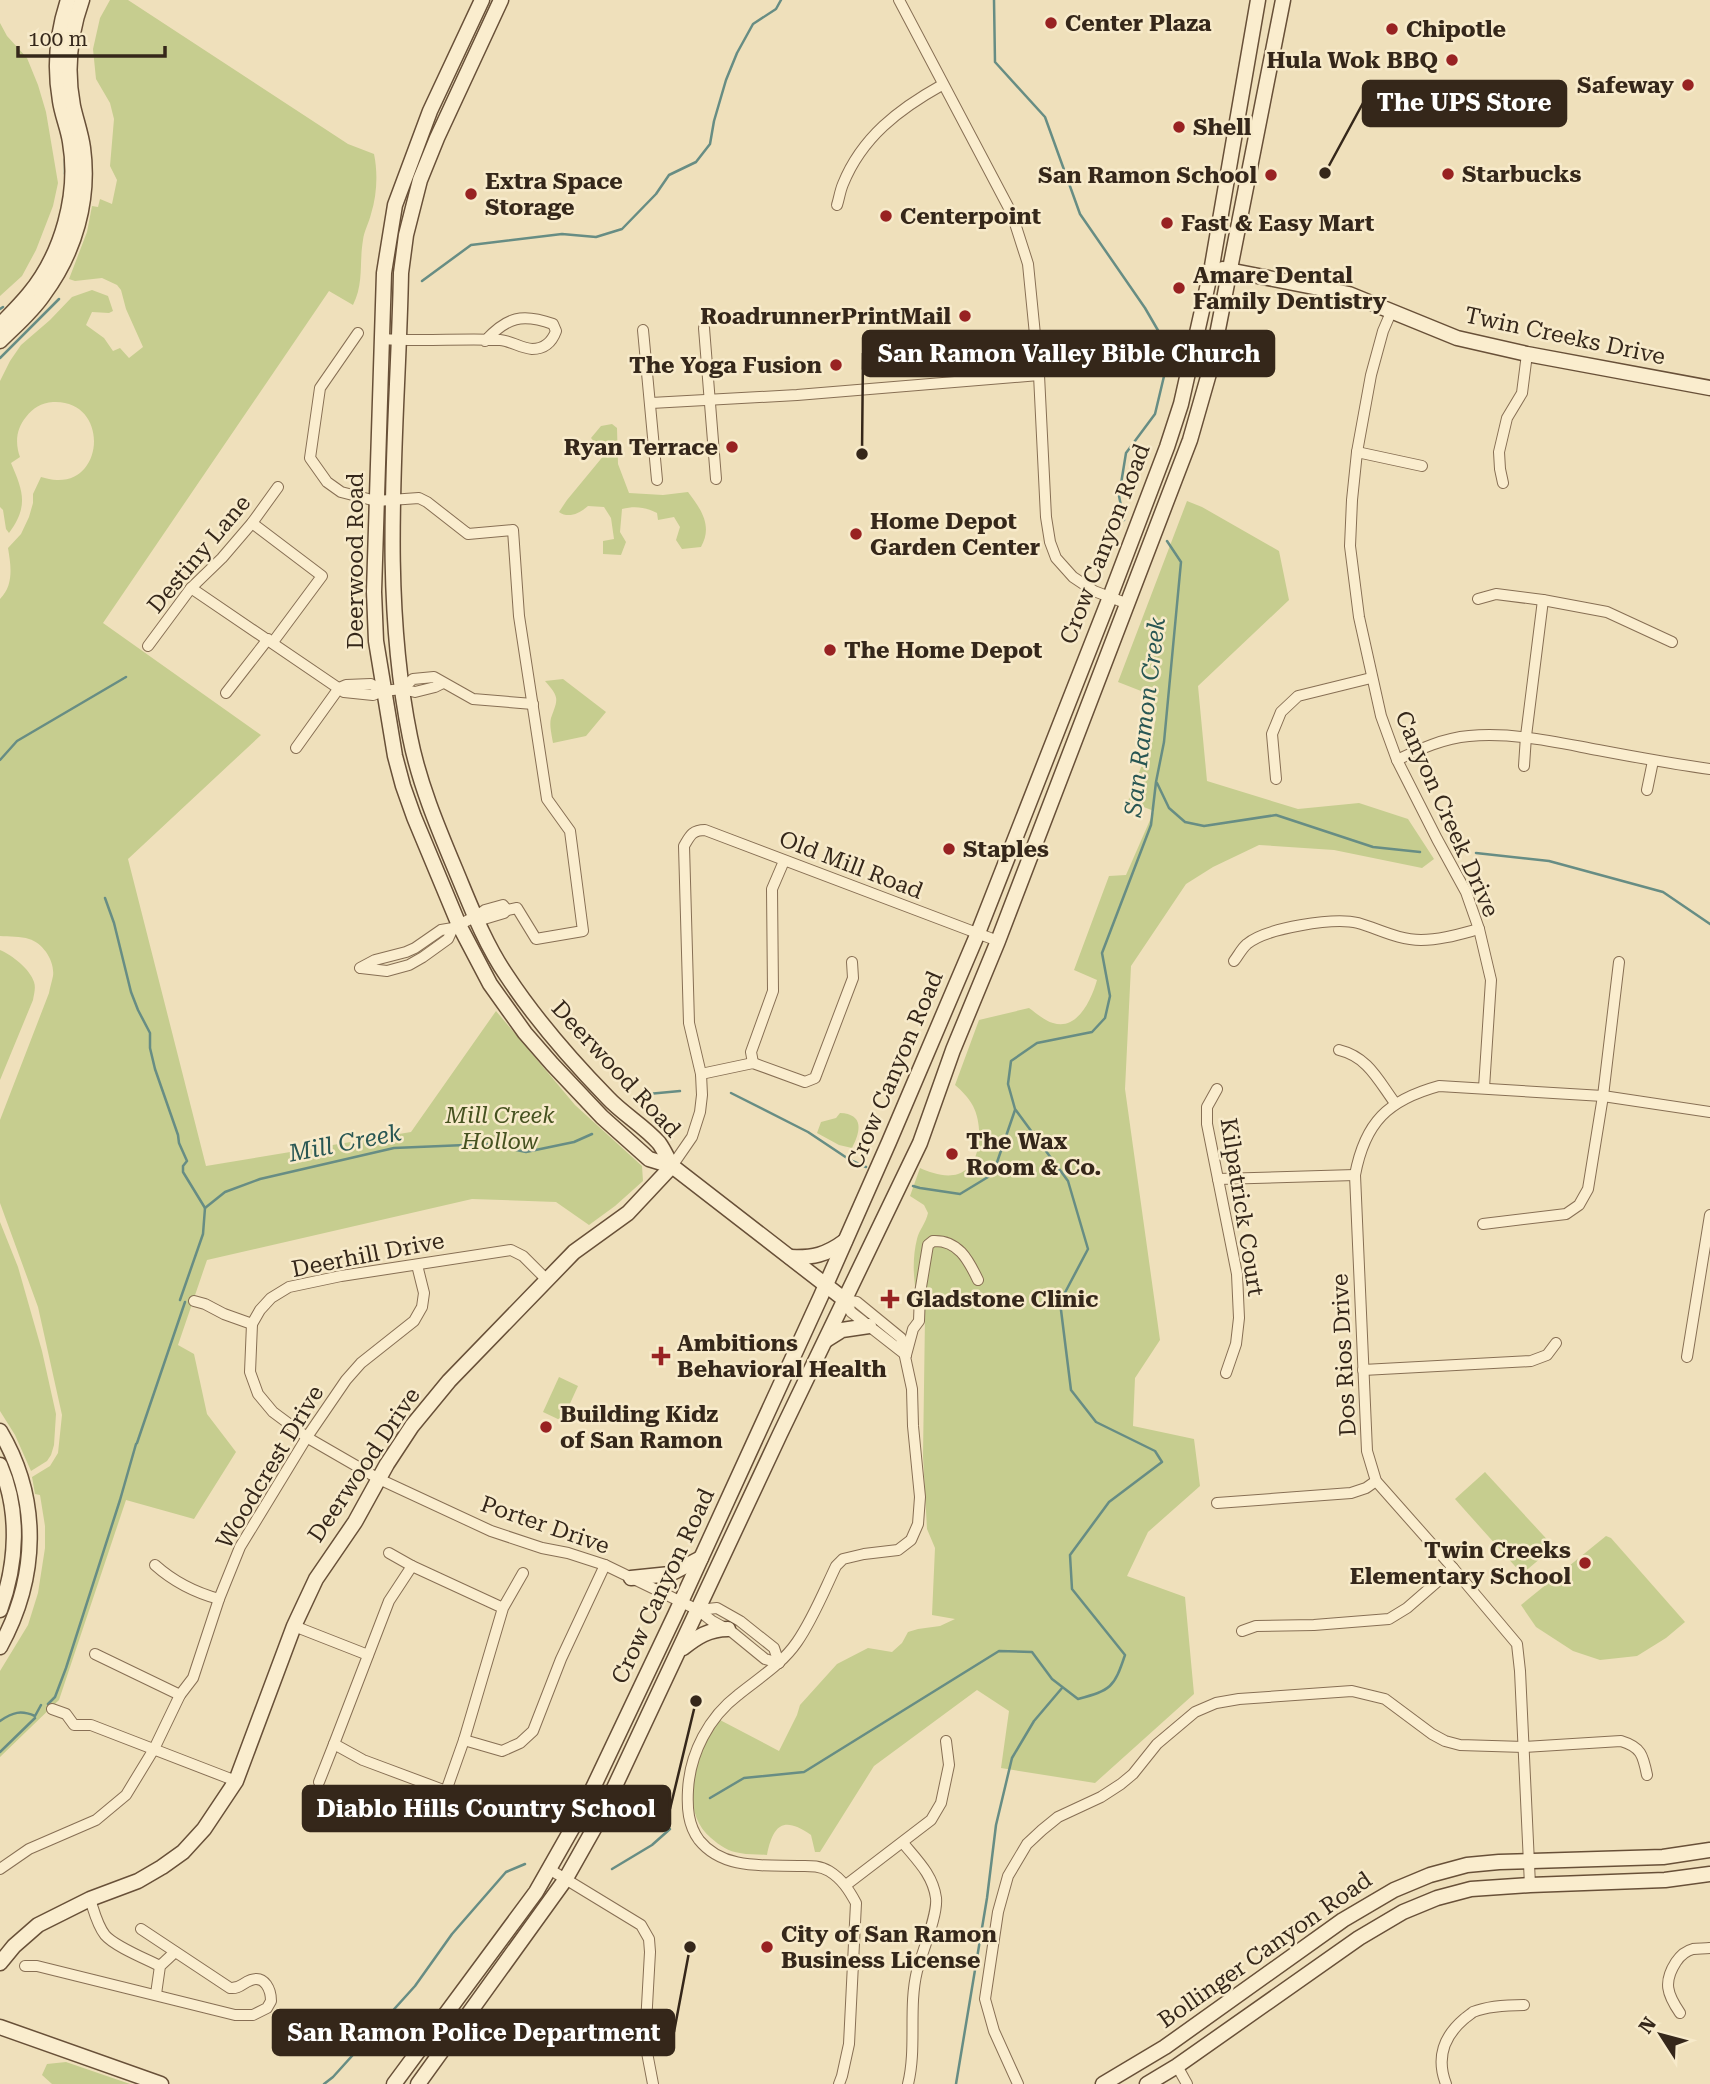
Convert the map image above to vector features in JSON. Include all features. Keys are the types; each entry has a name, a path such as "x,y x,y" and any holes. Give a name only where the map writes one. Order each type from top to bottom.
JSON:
{"main road":[{"path":"0,325 31,292 49,264 62,232 71,195 70,143 60,102 57,58 59,34 68,0"},
{"path":"0,341 44,295 61,267 80,217 85,171 83,146 73,104 70,61 72,37 82,0"},
{"name":"Deerwood Road","path":"482,0 430,111 395,205 384,273 373,592 383,691 403,786 456,926 490,984 552,1064 602,1117 649,1159 672,1166 845,1300"},
{"name":"Deerwood Road","path":"501,0 446,117 420,180 406,235 401,273 392,501 392,590 402,689 410,739 431,811 505,974 539,1022 572,1060 614,1104 659,1143 672,1166"},
{"name":"Crow Canyon Road","path":"394,2084 550,1869 598,1779 826,1285 978,933 1110,597 1181,404 1212,266 1258,0"},
{"name":"Crow Canyon Road","path":"418,2084 565,1880 600,1818 920,1143 953,1050 998,941 1192,437 1210,370 1283,0"},
{"name":"Twin Creeks Drive","path":"1212,266 1349,294 1457,338 1527,354 1710,388"},
{"name":"Deerwood Drive","path":"0,1963 14,1946 38,1925 90,1899 138,1881 183,1852 204,1829 236,1781 294,1626 316,1579 355,1522 412,1426 449,1381 574,1252 628,1213 672,1166"},
{"path":"790,1257 818,1256 833,1250 846,1240"},
{"path":"825,1341 842,1330 869,1326"},
{"path":"0,1431 21,1478 29,1517 30,1544 28,1573 20,1603 0,1647"},
{"path":"0,1465 6,1478 14,1529 9,1583 0,1610"},
{"path":"631,1578 670,1574 701,1558"},
{"path":"679,1651 698,1636 727,1629"},
{"name":"Bollinger Canyon Road","path":"1103,2084 1165,2047 1343,1920 1394,1890 1430,1875 1467,1865 1529,1860 1663,1857 1710,1850"},
{"name":"Bollinger Canyon Road","path":"1147,2084 1403,1912 1437,1898 1471,1889 1664,1880 1710,1874"},
{"path":"0,2027 161,2084"}],"street":[{"path":"899,0 1012,214 1028,264 1039,375 1045,517 1056,558 1073,577 1094,591 1128,604"},
{"path":"837,205 842,185 869,138 911,102 942,85"},
{"name":"Canyon Creek Drive","path":"1392,310 1376,353 1357,452 1350,546 1359,617 1381,716 1397,760 1466,892 1479,929 1491,980 1484,1088"},
{"path":"383,339 485,341 503,340 533,349 548,345 556,331 553,324 540,319 520,318 507,321 485,341"},
{"path":"704,328 716,479"},
{"path":"643,330 657,480"},
{"path":"358,333 320,388 310,458 327,482 341,492 376,501 419,498 467,534 513,530 519,616 547,799 570,831 583,931 536,939 517,908 507,909 504,913 484,919 477,916 441,930 407,952 375,960 360,968 387,971 409,965 448,939 456,926"},
{"path":"1503,483 1499,452 1507,418 1522,393 1527,354"},
{"path":"651,403 797,395 1039,375"},
{"path":"1357,452 1422,466"},
{"name":"Destiny Lane","path":"148,646 191,588 222,558 278,487"},
{"path":"226,693 322,576 252,523"},
{"path":"191,588 339,688"},
{"path":"1478,599 1496,594 1607,612 1672,642"},
{"path":"1524,766 1543,600"},
{"path":"296,748 339,688 346,685 371,684 383,691 402,689 413,679 434,677 473,699 533,705"},
{"path":"1276,779 1272,734 1281,712 1298,696 1371,678"},
{"path":"1397,760 1430,745 1466,736 1526,736 1653,761 1710,769"},
{"path":"1647,790 1653,761"},
{"name":"Old Mill Road","path":"690,834 705,830 998,941"},
{"name":"Deerwood Drive","path":"672,1166 692,1137 702,1095 701,1074 689,1023 684,846 690,834"},
{"path":"752,1063 751,1052 773,991 772,889 784,860"},
{"path":"1234,961 1246,944 1260,936 1334,920 1356,923 1405,939 1421,940 1447,938 1479,929"},
{"path":"701,1074 752,1063 805,1082 815,1078 853,978 852,962"},
{"path":"1483,1224 1566,1214 1579,1205 1588,1189 1603,1096 1619,962"},
{"path":"1339,1050 1353,1054 1366,1064 1395,1103"},
{"name":"Dos Rios Drive","path":"1530,1885 1517,1644 1376,1481 1367,1451 1355,1175 1359,1156 1365,1139 1377,1121 1395,1103 1417,1092 1439,1086 1603,1096 1710,1112"},
{"name":"Kilpatrick Court","path":"1217,1089 1207,1107 1207,1124 1237,1274 1239,1318 1237,1344 1226,1373"},
{"path":"1218,1179 1355,1175"},
{"path":"1688,1357 1710,1215"},
{"path":"906,1356 913,1329 919,1321 920,1293 928,1245 940,1240 954,1245 970,1262 978,1280"},
{"name":"Deerhill Drive","path":"253,1324 265,1304 289,1287 489,1252 511,1250 523,1256 547,1279"},
{"name":"Woodcrest Drive","path":"0,1869 29,1849 96,1820 126,1795 192,1678 240,1546 307,1437 346,1380 361,1363 414,1321 422,1307 424,1293 416,1265"},
{"path":"845,1300 851,1312 906,1356"},
{"path":"838,2084 849,2044 856,1903 846,1885 827,1870 814,1866 745,1864 718,1856 704,1845 694,1832 687,1803 689,1774 698,1745 716,1716 736,1696 766,1675 797,1642 836,1566 843,1559 898,1550 911,1541 918,1524 920,1497 912,1389 901,1338 857,1302 845,1300"},
{"path":"194,1301 253,1324 250,1372 258,1394 273,1412 307,1437 379,1479"},
{"path":"1363,1370 1531,1360 1547,1355 1556,1343"},
{"name":"Porter Drive","path":"379,1479 491,1531 605,1565 698,1610"},
{"path":"1217,1503 1351,1493 1376,1481"},
{"path":"390,1553 503,1608"},
{"path":"155,1564 168,1577 190,1590 219,1599"},
{"path":"464,1740 502,1751 520,1743 533,1731 561,1659 605,1565"},
{"path":"319,1782 389,1601 412,1566"},
{"path":"1242,1631 1255,1626 1389,1619 1407,1608 1453,1568"},
{"path":"334,1744 363,1760 446,1791 503,1608 523,1573"},
{"path":"698,1610 717,1608 740,1621 774,1648 779,1663"},
{"path":"698,1610 765,1659 779,1663"},
{"path":"294,1626 368,1655"},
{"path":"94,1654 180,1695"},
{"path":"1018,2084 994,2031 985,1999 998,1912 1008,1876 1027,1844 1042,1830 1058,1817 1101,1797 1121,1784 1133,1774 1157,1744 1195,1712 1216,1703 1239,1699 1352,1691 1385,1699 1423,1729 1445,1741 1460,1745 1524,1747 1621,1741 1633,1745 1644,1759 1647,1775"},
{"path":"52,1709 66,1714 74,1725 92,1725 236,1781"},
{"path":"846,1885 931,1820 941,1803 949,1765 946,1741"},
{"path":"903,1843 928,1873 937,1902 914,1987 912,2068 908,2084"},
{"path":"550,1869 633,1919 646,1931 650,1952 645,2042 653,2084"},
{"path":"90,1899 104,1935 160,1966"},
{"path":"25,1966 37,1966 245,2016 260,2013 267,2008 271,2001 269,1989 262,1981 256,1979 235,1989 230,1987 141,1929"},
{"path":"1679,2013 1667,1985 1669,1972 1681,1955 1692,1949 1710,1948"},
{"path":"156,1994 160,1966 175,1952"},
{"path":"1446,2084 1441,2071 1441,2052 1453,2029 1473,2012 1524,2005"},
{"path":"1177,2066 1187,2084"}],"green space":[{"name":"Mill Creek Hollow","path":"110,0 128,0 348,144 374,154 376,169 375,199 364,237 360,281 353,305 329,291 103,623 261,735 128,859 206,1166 411,1132 496,1011 575,1105 642,1166 643,1181 589,1225 556,1202 472,1199 207,1260 178,1345 194,1354 207,1414 236,1452 194,1519 126,1500 59,1700 0,1757 0,1671 28,1625 38,1593 45,1548 40,1495 35,1494 32,1477 50,1466 58,1453 62,1415 38,1307 0,1203 0,1120 49,993 53,970 47,953 39,944 22,937 0,936 0,599 8,588 8,548 21,534 29,517 33,494 41,477 57,480 73,477 85,468 92,455 94,441 91,426 84,413 71,405 53,402 38,406 29,414 20,426 17,436 20,457 11,463 19,482 22,506 9,533 0,507 0,381 21,345 72,297 92,290 108,296 113,311 92,312 86,325 104,338 113,351 120,348 129,358 143,347 117,285 102,278 75,281 69,279 87,232 92,206 98,207 100,199 112,204 117,180 110,166 114,119 110,103 96,79 93,49 100,18"},
{"path":"0,23 7,36 27,58 38,85 46,112 58,183 53,206 36,250 22,276 0,296"},
{"path":"612,424 617,428 618,464 629,493 663,495 688,492 701,511 706,525 701,547 682,549 676,540 680,527 674,517 658,520 657,513 644,508 631,508 622,509 620,532 626,542 621,555 603,554 603,541 614,539 611,518 604,507 588,506 570,515 559,512 605,454 591,438 601,426"},
{"path":"1187,501 1279,551 1289,600 1198,686 1207,781 1298,809 1359,803 1408,819 1434,859 1422,868 1334,850 1259,845 1213,867 1186,884 1131,966 1125,1089 1160,1340 1135,1378 1133,1426 1194,1439 1200,1486 1148,1532 1127,1576 1185,1597 1194,1694 1095,1783 1001,1768 1009,1711 977,1690 874,1766 820,1852 815,1852 811,1835 787,1825 776,1830 767,1855 732,1851 717,1843 703,1829 697,1820 692,1798 694,1775 701,1753 720,1720 779,1751 800,1705 837,1664 868,1648 892,1652 902,1643 908,1632 940,1626 955,1619 932,1615 935,1548 927,1529 923,1456 925,1317 918,1299 914,1268 917,1239 928,1213 924,1205 910,1196 920,1168 944,1175 958,1174 966,1170 976,1154 979,1134 976,1114 969,1100 955,1085 979,1020 1029,1008 1047,1021 1062,1024 1077,1018 1092,995 1097,980 1074,970 1109,876 1126,875 1154,811 1128,801 1152,739 1156,717 1141,691 1118,682"},
{"path":"563,679 606,712 586,736 553,743 550,721 556,699 545,681"},
{"path":"0,950 25,967 35,986 33,1000 0,1080"},
{"path":"840,1113 853,1116 857,1120 857,1136 852,1148 839,1145 817,1133 821,1122 836,1118"},
{"path":"0,1222 18,1267 42,1351 56,1414 51,1455 47,1461 31,1471 15,1435 0,1411"},
{"path":"559,1377 578,1386 562,1421 543,1412"},
{"path":"1485,1472 1554,1547 1522,1574 1455,1499"},
{"path":"1606,1536 1611,1538 1685,1622 1637,1656 1600,1660 1573,1651 1536,1627 1521,1605"},
{"path":"66,2062 130,2084 52,2084 42,2075 47,2064"}],"waterway":[{"path":"422,281 471,245 562,234 596,237 622,229 656,194 669,175 696,162 710,144 726,80 737,53 753,24 776,9 781,0"},
{"name":"San Ramon Creek","path":"994,0 995,62 1045,117 1080,214 1145,308 1170,351 1155,414 1126,453 1119,496 1124,520"},
{"path":"65,159 65,174"},
{"path":"0,358 59,299"},
{"name":"San Ramon Creek","path":"710,1798 744,1778 804,1772 999,1651 1032,1652 1052,1679 1078,1699 1110,1686 1125,1655 1072,1589 1070,1555 1109,1502 1162,1462 1155,1451 1096,1422 1071,1390 1060,1302 1088,1249 1068,1181 1015,1109 1008,1084 1011,1061 1037,1043 1092,1032 1105,1018 1110,996 1102,953 1151,825 1164,742 1181,562 1167,541"},
{"path":"0,760 17,741 126,677"},
{"path":"1157,783 1169,808 1185,822 1204,826 1276,815 1373,847 1420,852"},
{"path":"1476,853 1549,861 1663,892 1710,924"},
{"path":"105,898 131,992 150,1033 155,1069 187,1161 183,1172 205,1208"},
{"name":"Mill Creek","path":"635,1099 648,1094 680,1091"},
{"name":"Mill Creek","path":"731,1093 808,1132 850,1160 866,1167"},
{"name":"Mill Creek","path":"913,1186 960,1194 993,1174 1015,1110"},
{"name":"Mill Creek","path":"180,1300 203,1234 205,1208 225,1192 260,1179 394,1148 489,1144 526,1152 574,1142 592,1134"},
{"path":"137,1443 185,1302"},
{"path":"48,1704 55,1697 66,1668 136,1444"},
{"path":"956,2084 987,1898 996,1825 1012,1758 1034,1721 1062,1688"},
{"path":"0,1721 17,1713 35,1716 41,1705"},
{"path":"0,1752 35,1718"},
{"path":"612,1869 652,1845 670,1829"},
{"path":"324,2084 415,1986 452,1934 506,1872 525,1864"}],"place":[{"name":"Center Plaza","path":"1051,23"},
{"name":"Chipotle","path":"1392,29"},
{"name":"Hula Wok BBQ","path":"1452,60"},
{"name":"Safeway","path":"1688,85"},
{"name":"Shell","path":"1179,127"},
{"name":"The UPS Store","path":"1325,173"},
{"name":"Starbucks","path":"1448,174"},
{"name":"San Ramon School","path":"1271,175"},
{"name":"Extra Space Storage","path":"471,194"},
{"name":"Centerpoint","path":"886,216"},
{"name":"Fast & Easy Mart","path":"1167,223"},
{"name":"Amare Dental Family Dentistry","path":"1179,288"},
{"name":"RoadrunnerPrintMail","path":"965,316"},
{"name":"The Yoga Fusion","path":"836,365"},
{"name":"Ryan Terrace","path":"732,447"},
{"name":"San Ramon Valley Bible Church","path":"862,454"},
{"name":"Home Depot Garden Center","path":"856,534"},
{"name":"The Home Depot","path":"830,650"},
{"name":"Staples","path":"949,849"},
{"name":"The Wax Room & Co.","path":"952,1154"},
{"name":"Gladstone Clinic","path":"890,1299"},
{"name":"Ambitions Behavioral Health","path":"661,1356"},
{"name":"Building Kidz of San Ramon","path":"546,1427"},
{"name":"Twin Creeks Elementary School","path":"1585,1563"},
{"name":"Diablo Hills Country School","path":"696,1701"},
{"name":"San Ramon Police Department","path":"690,1947"},
{"name":"City of San Ramon Business License","path":"767,1947"}]}
